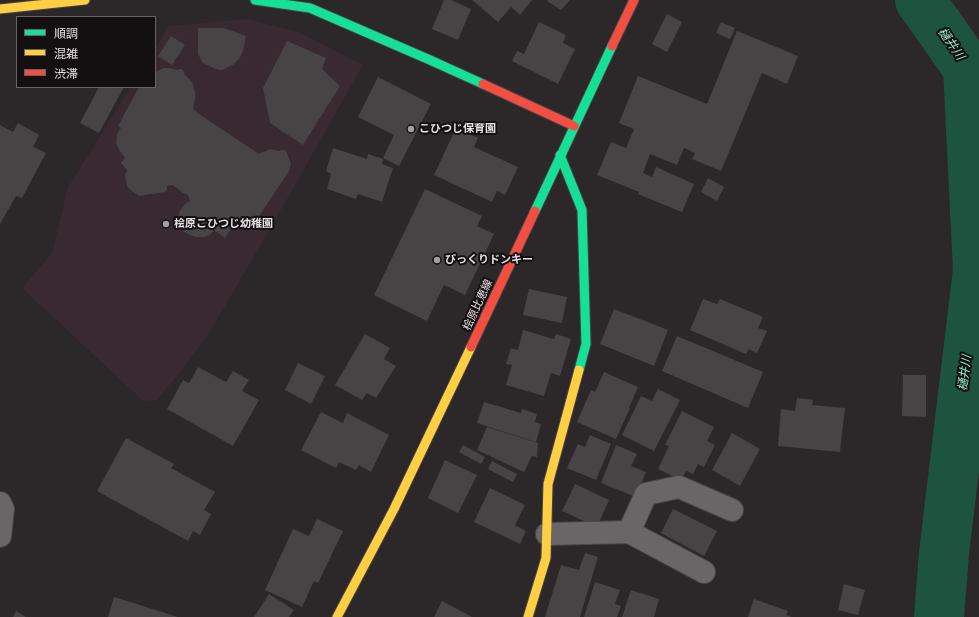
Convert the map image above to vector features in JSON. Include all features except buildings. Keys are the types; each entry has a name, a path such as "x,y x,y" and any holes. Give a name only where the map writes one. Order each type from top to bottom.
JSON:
{"street":[{"path":"0,9 85,0"},
{"path":"255,0 310,8 430,60 574,126"},
{"name":"桧原比恵線","path":"337,617 394,509 634,0"},
{"path":"528,617 546,558 548,484 586,344 582,210 560,155"},
{"path":"629,532 646,494 679,487 732,510"},
{"path":"0,503 3,509 0,536"},
{"path":"547,534 629,532 704,572"}],"shaded area":[{"name":"桧原こひつじ幼稚園","path":"248,19 299,32 363,65 210,332 157,400 143,401 22,288 52,253 68,187 130,88 156,88 156,47 169,26"}],"waterway":[{"name":"樋井川","path":"920,0 968,68 978,270 944,553 939,617"}],"traffic: fast":[{"path":"255,0 310,8 483,84"},
{"path":"535,211 612,46"},
{"path":"560,155 582,210 586,344 579,370"}],"traffic: slow":[{"path":"0,9 85,0"},
{"path":"337,617 394,509 471,347"},
{"path":"528,617 546,558 548,484 579,370"}],"traffic: jam":[{"path":"612,46 634,0"},
{"path":"483,84 574,126"},
{"path":"471,347 535,211"}],"place":[{"name":"こひつじ保育園","path":"411,129"},
{"name":"桧原こひつじ幼稚園","path":"166,224"},
{"name":"びっくりドンキー","path":"437,260"}]}
